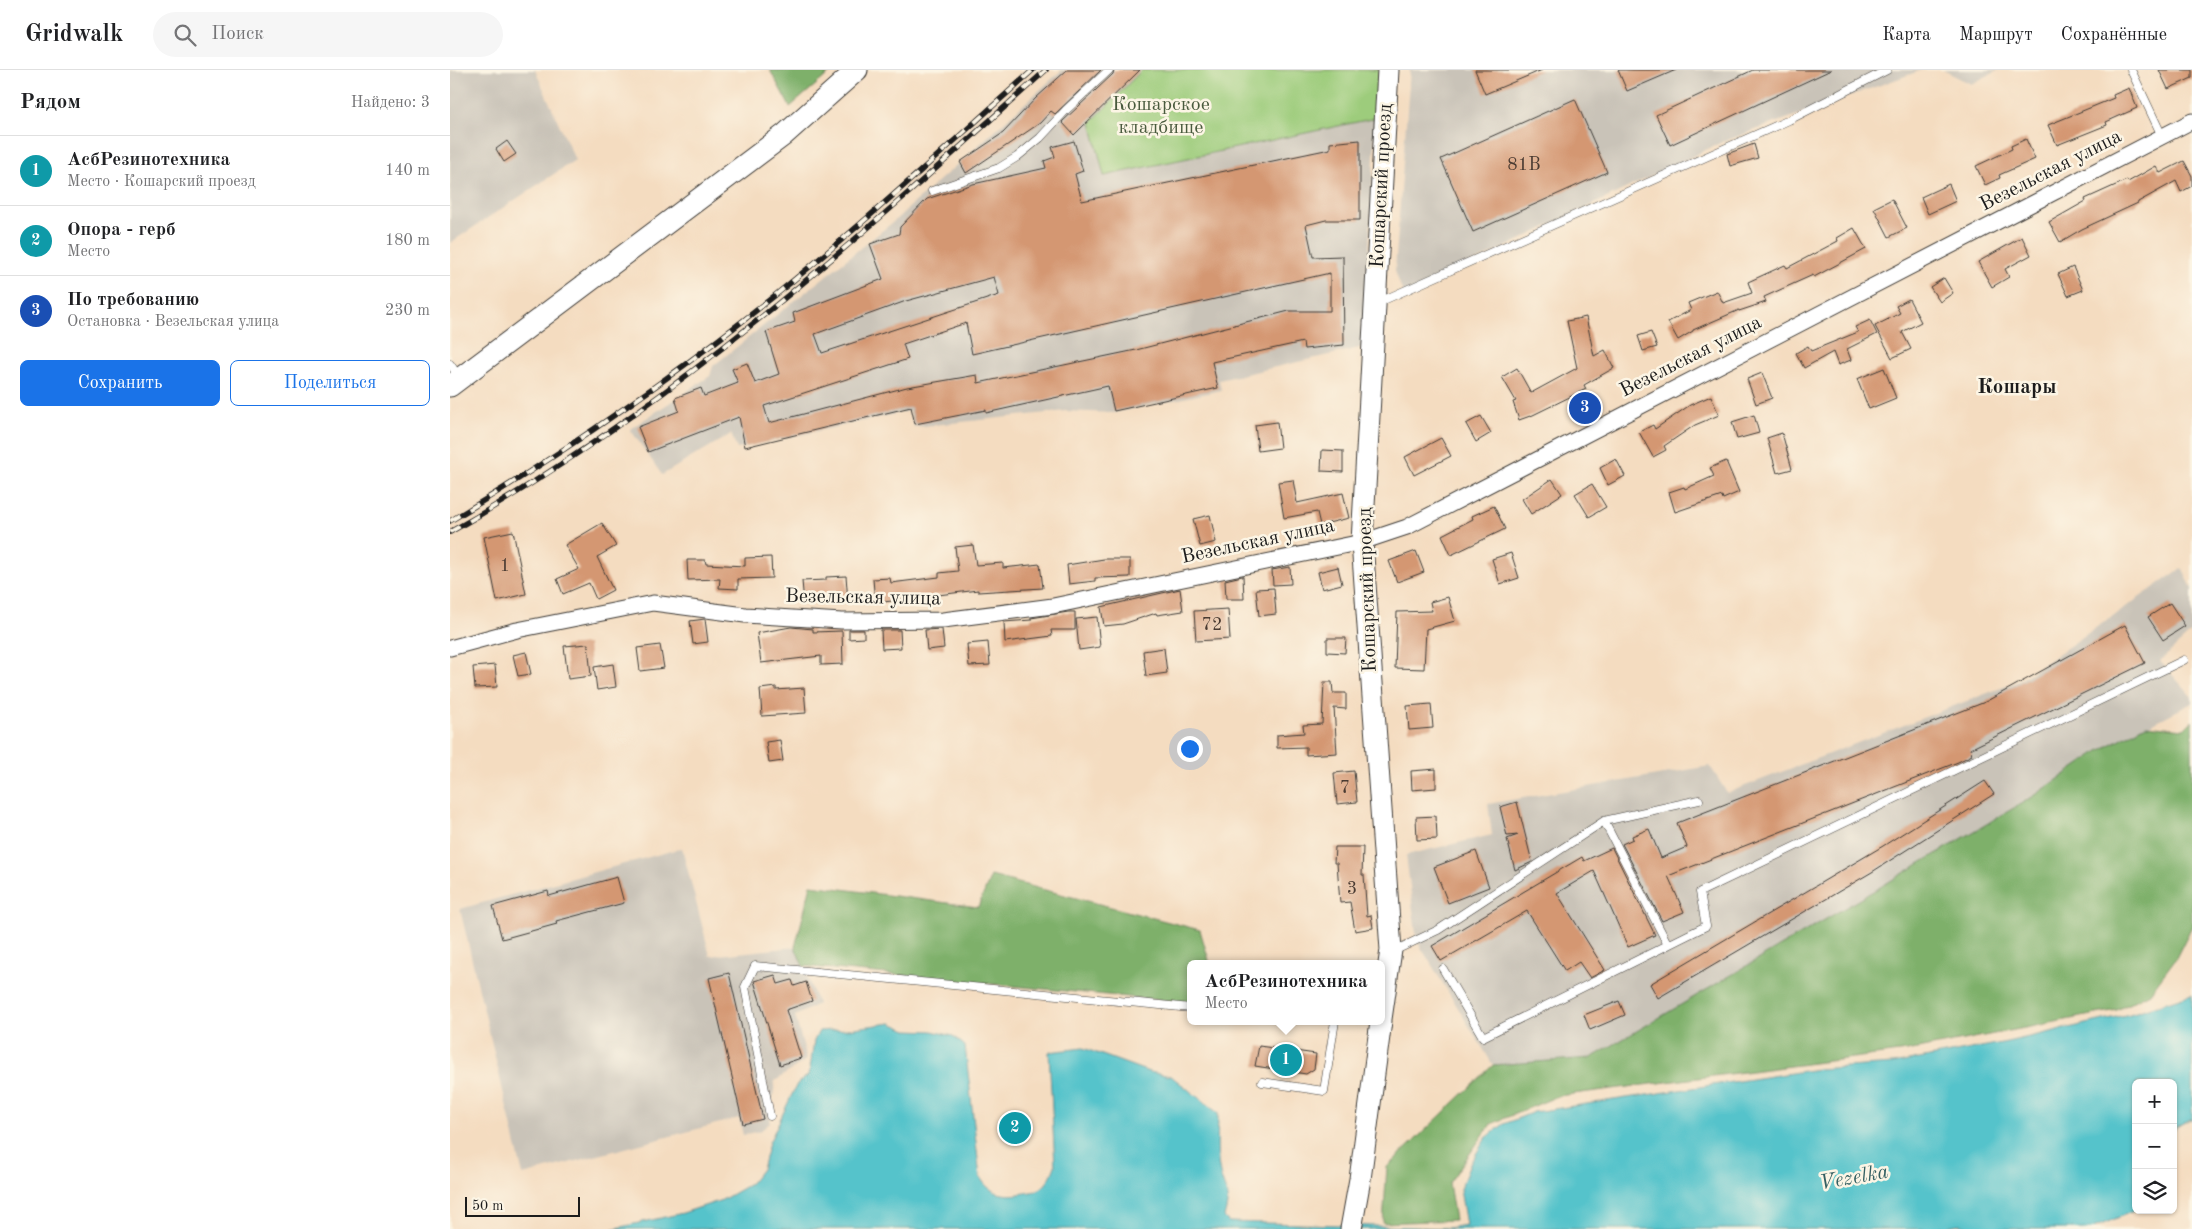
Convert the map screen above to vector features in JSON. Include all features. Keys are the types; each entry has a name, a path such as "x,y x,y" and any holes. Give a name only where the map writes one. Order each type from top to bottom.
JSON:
{"street":[{"path":"454,376 784,135 857,70"},
{"name":"Кошарский проезд","path":"1385,992 1391,950 1362,542 1388,70"},
{"name":"Везельская улица","path":"450,648 517,630 654,603 745,615 842,621 942,620 1053,606 1362,542 1416,522 2192,121"},
{"name":"Кошарский проезд","path":"1351,1229 1360,1179 1380,1025"}],"lane":[{"path":"932,190 999,168 1017,157 1040,138 1066,110 1109,70"},
{"path":"1376,304 1789,120 1886,70"},
{"path":"2131,70 2162,136"},
{"path":"1443,970 1483,1037 1706,926 1700,892 2184,660"},
{"path":"1391,950 1398,949 1438,930 1604,821 1699,800"},
{"path":"1604,821 1668,944"},
{"path":"770,1116 745,987 755,966 1187,1008"},
{"path":"1262,1082 1324,1091 1334,1025"}],"shaded area":[{"path":"450,70 535,70 575,160 450,243"},
{"path":"1062,70 1142,70 1092,122 1104,176 1376,118 1364,347 1219,380 1221,390 1114,413 1066,411 914,427 909,411 737,449 731,434 662,475 630,429 710,376 713,366 892,223"},
{"path":"1410,70 1922,70 1722,142 1404,296 1395,271"},
{"path":"1943,70 1999,70 1971,84"},
{"path":"2182,568 2192,588 2192,632 2160,661 2192,697 2192,703 2099,751 2034,796 1591,1058 1493,1065 1417,941 1406,855 1492,835 1488,804 1710,766 1727,793 2019,681"},
{"path":"682,848 710,956 795,947 818,1004 795,1016 807,1059 775,1081 770,1123 760,1131 743,1135 739,1118 523,1175 460,909"}],"green space":[{"path":"770,70 833,70 790,107"},
{"name":"Кошарское кладбище","path":"1142,70 1379,70 1376,118 1104,176 1091,122"},
{"path":"2192,721 2192,926 2176,958 2150,993 2117,1010 1907,1051 1558,1096 1491,1124 1449,1183 1455,1220 1383,1223 1387,1167 1493,1065 1591,1058 2034,796 2099,751 2146,725 2184,729"},
{"path":"991,876 1200,930 1209,960 1187,960 1187,1003 803,966 795,947 811,885 978,907"}],"water":[{"name":"Vezelka","path":"2192,994 2192,1120 2190,1119 2177,1126 2177,1079 2132,1079 2132,1212 2091,1229 1975,1229 1961,1224 1928,1229 612,1229 683,1213 722,1200 750,1184 762,1169 769,1143 797,1084 809,1075 814,1041 819,1031 891,1023 907,1030 932,1031 953,1036 965,1046 980,1177 989,1188 999,1193 1011,1195 1037,1191 1049,1179 1055,1166 1049,1052 1083,1048 1149,1072 1171,1076 1218,1113 1218,1161 1227,1196 1224,1217 1229,1222 1448,1228 1466,1225 1460,1189 1471,1162 1486,1138 1504,1124 1534,1112 1818,1069 1893,1064 2007,1042 2130,1014"}],"building":[{"path":"1067,70 1101,70 1055,114 1051,111 1040,123 966,173 960,162 1003,133 1036,98"},
{"path":"1114,70 1140,70 1074,135 1062,122 1113,74"},
{"path":"1475,70 1542,70 1485,94"},
{"path":"1618,70 1676,70 1627,91"},
{"path":"1753,70 1831,70 1670,145 1656,115"},
{"path":"2159,70 2192,70 2192,78 2168,89"},
{"path":"2129,88 2137,108 2106,122 2107,125 2057,145 2048,125 2114,98 2113,95"},
{"path":"1575,99 1607,172 1473,232 1441,159"},
{"path":"2026,139 2035,159 1999,175 2000,178 1985,185 1976,166 2012,149 2011,146"},
{"path":"1360,140 1360,220 1326,220 1306,225 1313,257 1343,256 1344,345 1304,349 1303,342 1212,362 1218,388 1114,411 1108,386 986,413 986,410 915,424 911,407 745,447 739,417 648,452 638,427 679,411 675,398 701,388 704,396 738,383 732,369 747,363 755,383 779,374 766,332 795,322 793,313 883,279 870,244 899,234 900,227 927,199 973,184 1046,168 1044,161 1055,157 1052,147 1074,141 1083,171 1075,174 1082,201 1330,149 1330,143","holes":["1330,273 1330,311 1289,311 1136,350 978,383 977,375 907,387 769,423 764,406 908,359 903,344 966,323 972,354","994,277 999,295 822,353 815,334 906,301"]},
{"path":"507,141 516,154 504,162 496,149"},
{"path":"1754,144 1758,158 1730,166 1727,154"},
{"path":"2184,161 2192,176 2192,186 2181,192 2176,181 2138,203 2082,229 2060,242 2049,222 2086,201 2085,199 2127,180 2128,182 2156,166 2160,173"},
{"path":"1949,184 1956,201 1928,214 1921,197"},
{"path":"1892,199 1907,228 1889,237 1874,208"},
{"path":"1854,228 1866,249 1814,277 1813,275 1764,297 1766,302 1739,310 1693,330 1678,340 1668,322 1691,310 1688,303 1717,291 1723,303 1752,293 1748,282 1785,265 1787,268 1838,241 1837,238"},
{"path":"2022,237 2031,255 2005,269 2009,277 1992,287 1978,262"},
{"path":"2073,267 2083,290 2068,296 2058,274"},
{"path":"1944,278 1953,293 1940,302 1930,287"},
{"path":"1909,299 1921,322 1902,332 1911,349 1892,358 1875,326 1900,313 1896,306"},
{"path":"1586,317 1594,356 1605,350 1614,368 1584,385 1586,389 1519,420 1513,402 1516,401 1502,377 1517,368 1531,393 1577,368 1567,321"},
{"path":"1870,320 1877,334 1847,349 1851,360 1838,365 1833,352 1804,368 1796,353 1808,346 1811,351 1858,332 1855,327"},
{"path":"1651,332 1657,347 1643,351 1638,336"},
{"path":"1884,368 1896,398 1869,409 1857,379"},
{"path":"1762,373 1772,398 1756,404 1747,379"},
{"path":"1711,396 1719,415 1695,425 1664,446 1666,450 1653,457 1639,432 1653,425 1655,429 1690,405"},
{"path":"1754,415 1759,433 1737,439 1732,422"},
{"path":"1481,416 1491,433 1476,442 1466,424"},
{"path":"1277,422 1280,448 1258,451 1255,425"},
{"path":"1782,433 1792,469 1777,473 1767,438"},
{"path":"1441,438 1451,456 1414,475 1405,457"},
{"path":"1322,450 1343,451 1343,472 1321,471"},
{"path":"1616,459 1625,476 1608,485 1600,468"},
{"path":"1726,461 1739,492 1723,499 1722,496 1675,512 1669,492 1684,487 1685,489 1714,476 1710,468"},
{"path":"1552,479 1562,494 1531,514 1522,499"},
{"path":"1293,480 1297,503 1343,493 1349,518 1320,525 1317,512 1284,518 1278,482"},
{"path":"1592,484 1606,507 1589,517 1575,494"},
{"path":"1494,506 1505,529 1451,555 1442,535 1473,519 1472,516"},
{"path":"1210,515 1216,542 1200,546 1193,519"},
{"path":"602,523 616,546 597,557 613,590 596,599 589,583 563,594 557,579 579,569 565,545"},
{"path":"513,531 526,594 497,601 484,537"},
{"path":"973,545 976,565 1003,563 1003,568 1040,564 1043,588 978,592 978,590 930,596 930,600 910,602 909,599 875,603 873,579 890,578 891,583 939,577 939,573 958,571 955,547"},
{"path":"1416,551 1424,572 1397,582 1389,561"},
{"path":"1511,553 1519,578 1500,584 1492,559"},
{"path":"771,557 772,578 738,579 738,589 719,588 720,579 688,580 687,560 705,560 706,564 745,566 745,558"},
{"path":"1104,559 1130,559 1130,577 1095,578 1095,581 1069,584 1067,565"},
{"path":"1290,567 1291,584 1273,585 1272,570"},
{"path":"1338,567 1342,584 1322,589 1318,572"},
{"path":"846,576 848,601 804,603 802,581 826,580 826,577"},
{"path":"1243,576 1244,599 1226,599 1225,580"},
{"path":"1274,588 1276,614 1259,616 1256,589"},
{"path":"1180,589 1183,611 1157,615 1156,613 1123,624 1104,626 1101,607"},
{"path":"1448,597 1455,621 1426,629 1424,669 1395,668 1397,612 1432,611 1430,602"},
{"path":"2170,603 2185,626 2163,640 2148,617"},
{"path":"1228,609 1230,639 1196,641 1194,611"},
{"path":"1075,612 1075,630 1051,630 1052,636 1005,642 1004,622 1031,620 1031,618"},
{"path":"1097,617 1100,647 1079,650 1076,619"},
{"path":"705,619 708,642 693,644 690,621"},
{"path":"2125,625 2145,663 1970,749 1972,755 1958,762 1668,876 1684,912 1662,921 1622,844 1633,839 1632,836 1649,829 1661,858 1687,847 1677,823 1985,702"},
{"path":"791,627 813,629 813,632 842,631 843,664 821,665 821,656 761,663 757,633"},
{"path":"942,629 944,648 927,650 925,630"},
{"path":"849,630 864,630 864,638 849,639"},
{"path":"881,630 900,630 901,648 882,649"},
{"path":"1327,638 1346,638 1345,653 1327,652"},
{"path":"988,642 990,665 969,666 967,644"},
{"path":"588,644 591,676 568,679 564,646"},
{"path":"660,645 664,668 640,671 637,648"},
{"path":"1164,648 1167,673 1146,676 1143,651"},
{"path":"526,652 531,674 518,676 513,655"},
{"path":"613,664 616,687 597,690 594,667"},
{"path":"495,665 497,687 475,688 473,667"},
{"path":"1324,682 1332,682 1333,693 1346,693 1346,709 1334,708 1337,753 1306,755 1306,747 1277,748 1277,735 1304,733 1303,725 1322,724"},
{"path":"776,687 776,690 804,688 806,713 762,716 760,689"},
{"path":"1431,704 1433,728 1409,730 1407,706"},
{"path":"780,740 783,761 769,763 766,742"},
{"path":"1436,769 1436,788 1412,790 1411,771"},
{"path":"1354,771 1357,802 1337,804 1334,773"},
{"path":"1985,781 1994,794 1872,872 1658,998 1650,984 1883,846"},
{"path":"1517,802 1532,862 1515,870 1507,839 1518,835 1507,836 1500,807"},
{"path":"1436,816 1437,839 1417,840 1416,817"},
{"path":"1335,847 1363,847 1362,875 1364,875 1367,916 1371,915 1373,928 1355,931 1350,902 1340,903 1337,863 1334,863"},
{"path":"1612,848 1655,935 1628,947 1594,871 1557,893 1605,970 1590,978 1579,962 1565,971 1527,911 1441,961 1432,946 1582,857 1584,861"},
{"path":"1476,851 1489,887 1448,903 1434,867"},
{"path":"617,877 624,903 556,921 557,924 502,939 493,906 548,891 549,896"},
{"path":"729,973 763,1119 743,1124 709,978"},
{"path":"775,975 778,984 792,980 794,986 806,982 812,1001 786,1010 801,1058 780,1065 754,981"},
{"path":"1619,1001 1625,1015 1590,1030 1584,1015"},
{"path":"1259,1046 1316,1054 1314,1069 1306,1074 1255,1066"}],"railway":[{"path":"450,521 600,425 673,374 744,320 854,229 1033,70"},
{"path":"450,532 531,483 610,431 686,376 761,318 905,196 1046,70"}],"place":[{"name":"По требованию","path":"1585,408"},
{"name":"АсбРезинотехника","path":"1286,1060"},
{"name":"Опора - герб","path":"1015,1128"}],"district":[{"name":"Кошары","path":"2017,387"}]}
